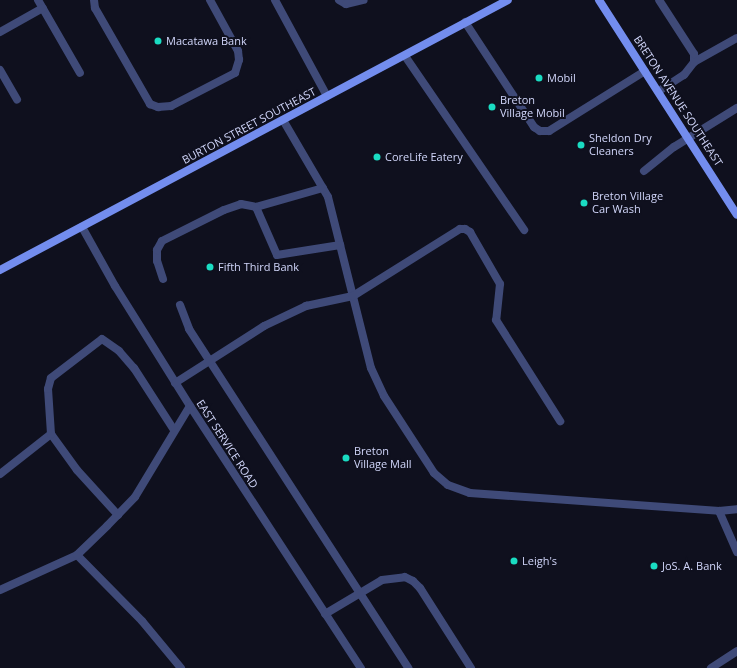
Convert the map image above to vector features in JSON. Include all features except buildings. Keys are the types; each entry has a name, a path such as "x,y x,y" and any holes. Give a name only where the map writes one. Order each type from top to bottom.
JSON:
{"main road":[{"name":"BURTON STREET SOUTHEAST","path":"0,270 508,0"},
{"name":"BRETON AVENUE SOUTHEAST","path":"599,0 689,137 737,214"}],"street":[{"path":"38,0 80,73"},
{"path":"94,0 95,8 150,104 158,107 171,106 235,73 239,60 238,51 210,0"},
{"path":"275,0 328,96"},
{"path":"339,0 346,4 364,0"},
{"path":"659,0 694,54 694,62"},
{"path":"0,32 43,8"},
{"path":"465,22 534,127 540,132 549,131 645,71"},
{"path":"659,91 684,75 694,62 737,38"},
{"path":"405,56 524,230"},
{"path":"0,70 17,99"},
{"path":"644,171 689,137 737,108"},
{"path":"283,120 328,197 371,368 384,396 434,473 448,485 470,493 498,496 719,511 737,509"},
{"path":"163,279 157,255 162,242 224,210 241,204 256,207 323,188"},
{"path":"256,207 277,255 340,245"},
{"name":"EAST SERVICE ROAD","path":"82,227 175,383 360,668"},
{"path":"175,383 264,326 306,306 353,296 460,229 465,229 470,232 500,284 496,320 560,421"},
{"path":"180,305 189,329 360,591 408,668"},
{"path":"118,515 77,470 51,434 48,389 51,378 102,339 119,351 134,368 174,430"},
{"path":"0,590 77,555 135,497 174,430 190,406"},
{"path":"0,474 51,434"},
{"path":"719,511 737,552"},
{"path":"77,555 142,621 181,668"},
{"path":"325,614 360,591 391,578 404,577 413,580 471,668"},
{"path":"711,668 737,651"}],"place":[{"name":"Macatawa Bank","path":"158,41"},
{"name":"Mobil","path":"539,78"},
{"name":"Breton Village Mobil","path":"492,107"},
{"name":"Sheldon Dry Cleaners","path":"581,145"},
{"name":"CoreLife Eatery","path":"377,157"},
{"name":"Breton Village Car Wash","path":"584,203"},
{"name":"Fifth Third Bank","path":"210,267"},
{"name":"Breton Village Mall","path":"346,458"},
{"name":"Leigh's","path":"514,561"},
{"name":"JoS. A. Bank","path":"654,566"}]}
